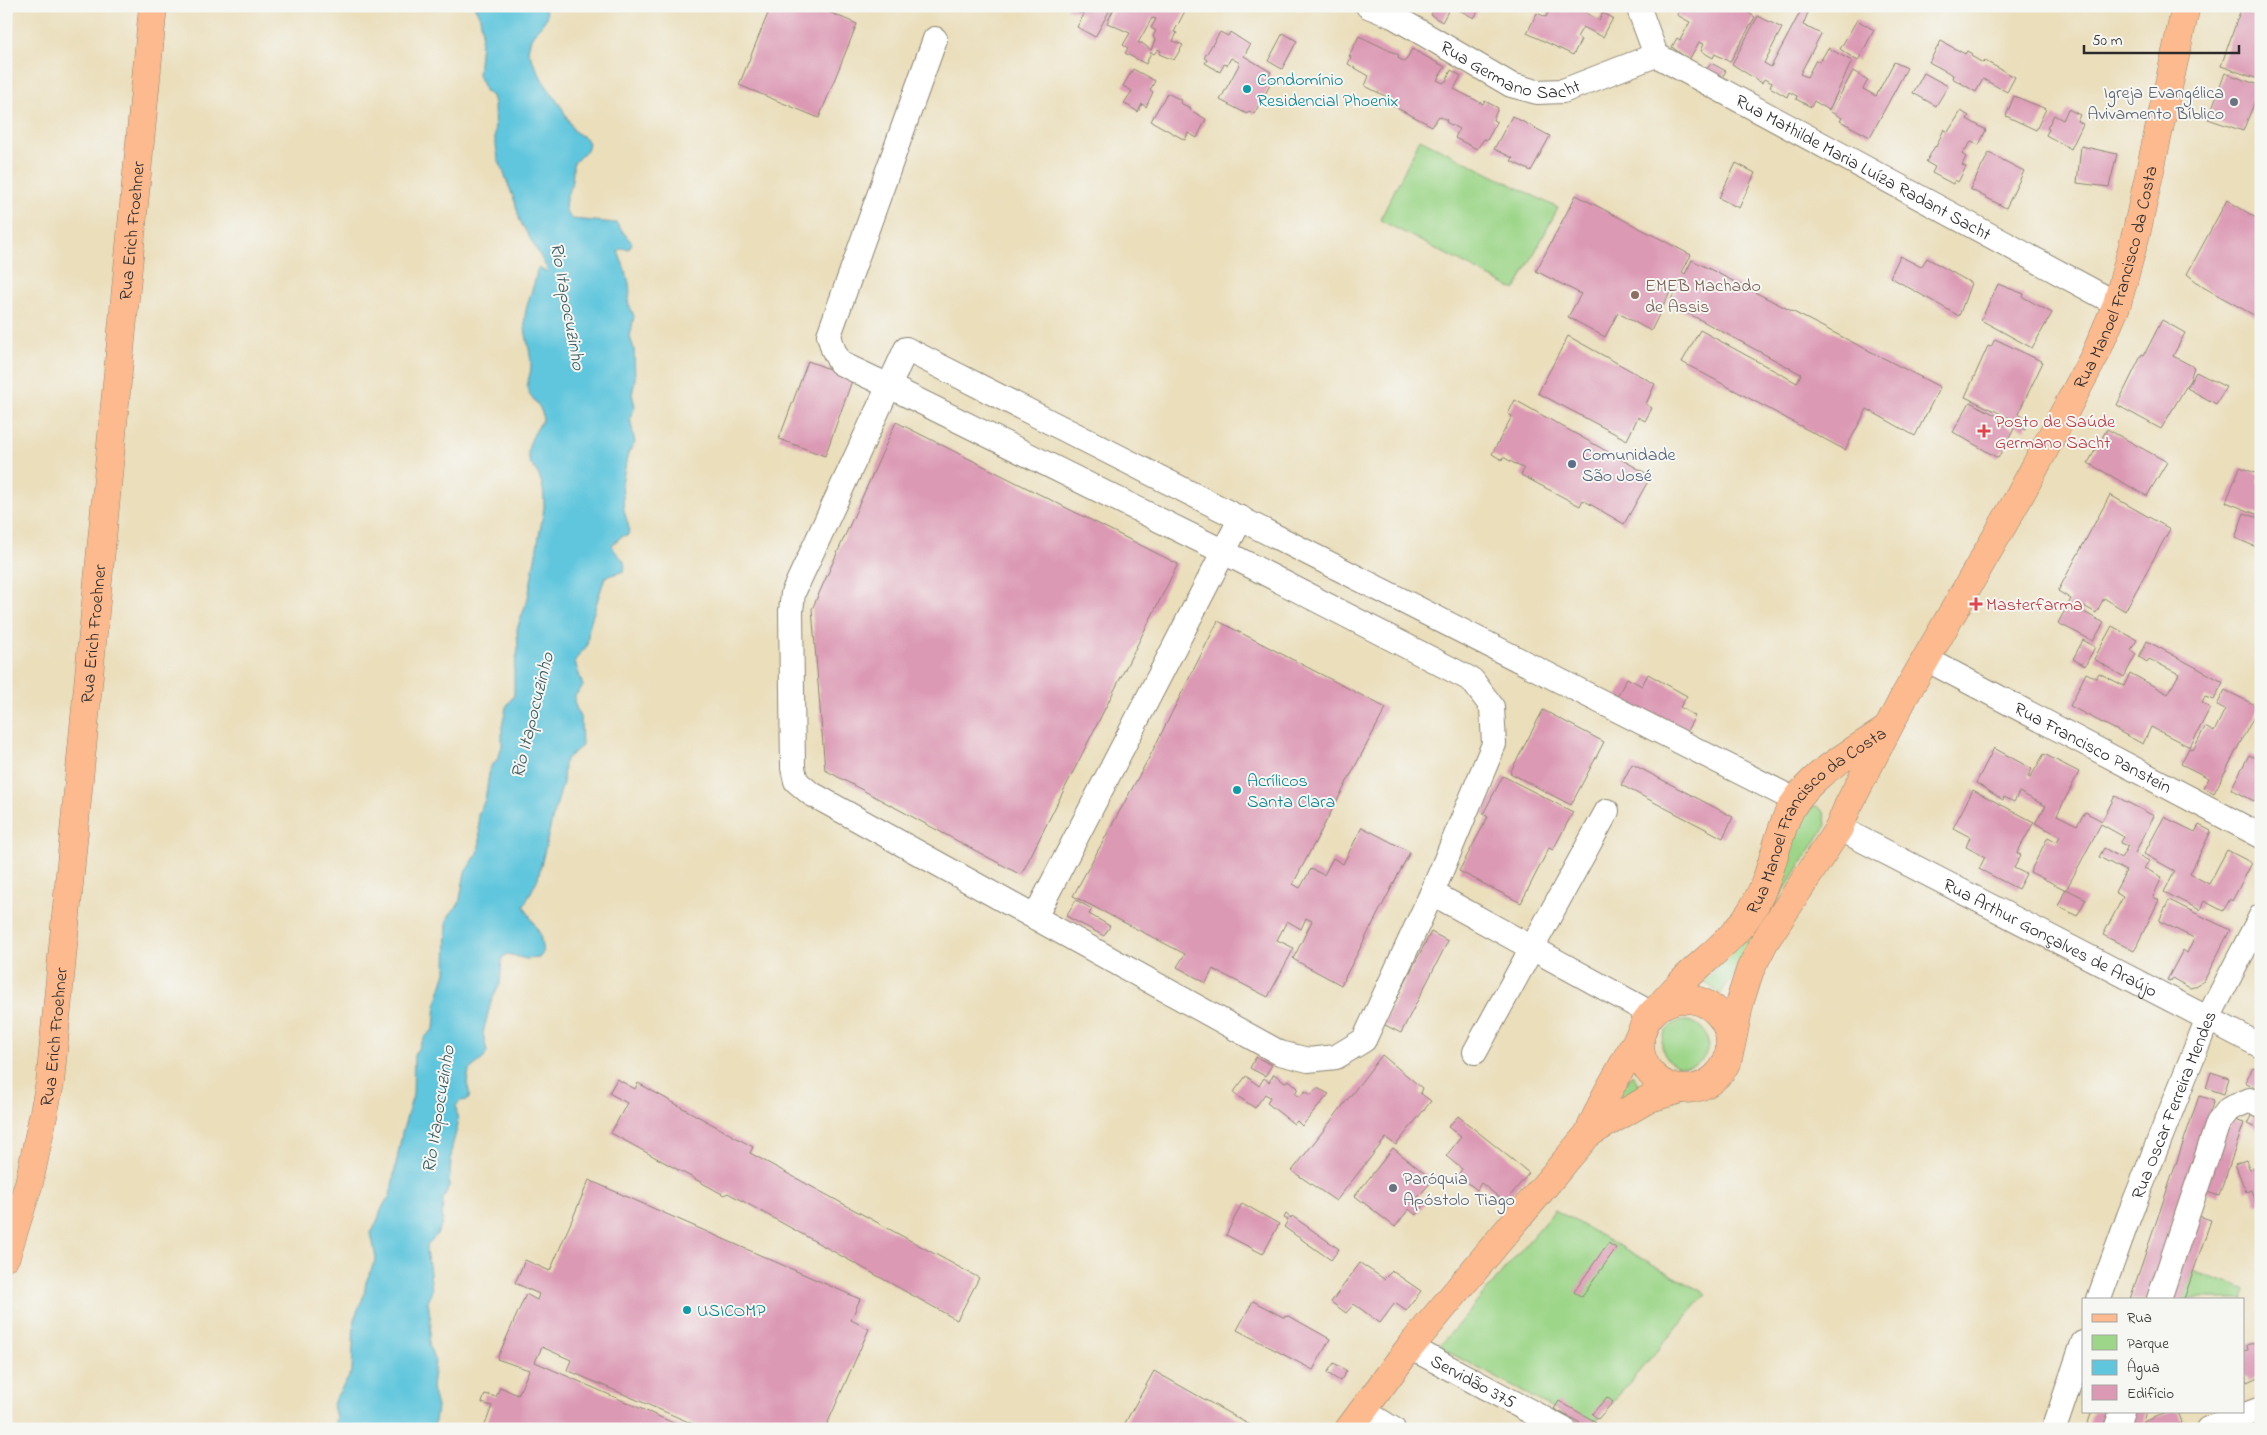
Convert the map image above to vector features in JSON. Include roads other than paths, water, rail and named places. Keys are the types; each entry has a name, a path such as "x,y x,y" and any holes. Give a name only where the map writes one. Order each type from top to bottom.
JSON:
{"main road":[{"name":"Rua Erich Froehner","path":"6,1256 29,1183 50,1083 153,6"},
{"name":"Rua Manoel Francisco da Costa","path":"1355,1420 1410,1347 1588,1134 1606,1095 1651,1017 1682,982 1714,954 1753,908 1766,882 1786,819 1795,800 1837,762 1888,728 2077,392 2117,304 2149,177 2186,6"},
{"path":"1730,1046 1726,1026 1712,1008 1700,1001 1685,999 1671,1001 1651,1017 1640,1047 1644,1062 1653,1075 1665,1084 1681,1088 1695,1088 1709,1082 1721,1071 1728,1059 1740,1002 1750,970 1765,941 1844,817 1888,728"},
{"path":"1814,781 1836,787 1843,794 1844,817"},
{"name":"Rua Manoel Francisco da Costa","path":"1588,1134 1650,1098 1681,1088"}],"street":[{"name":"Rua Germano Sacht","path":"1368,6 1392,16 1511,85 1537,92 1563,91 1656,55"},
{"path":"1638,6 1656,55"},
{"path":"935,39 829,335 833,349 840,362 889,386 1224,552 1472,680 1492,708 1494,744 1432,894 1364,1040 1336,1057 1308,1060 1280,1053 810,793 796,781 794,768 791,621 793,593 889,386 906,350 1795,800"},
{"name":"Rua Mathilde Maria Luíza Radant Sacht","path":"1656,55 2117,304"},
{"path":"1035,917 1241,518"},
{"name":"Rua Francisco Panstein","path":"1926,659 2261,836"},
{"path":"1475,1052 1607,811"},
{"name":"Rua Arthur Gonçalves de Araújo","path":"1844,817 2261,1046"},
{"path":"1432,894 1533,948 1651,1017"},
{"name":"Rua Oscar Ferreira Mendes","path":"2099,1298 2129,1216 2208,1018 2261,916"},
{"path":"2159,1298 2218,1123 2229,1109 2250,1100 2261,1106"},
{"path":"2054,1429 2082,1345"},
{"name":"Servidão 375","path":"1410,1347 1563,1429"},
{"path":"2208,1429 2261,1409"},
{"path":"2116,1429 2122,1412"},
{"path":"1355,1420 1393,1429"}],"water":[{"name":"Rio Itapocuzinho","path":"474,6 543,6 547,14 546,18 532,37 528,51 543,81 562,108 574,131 589,143 587,150 573,164 572,182 565,207 566,211 572,219 616,223 632,243 629,249 623,248 618,251 629,283 628,302 634,316 630,337 634,349 635,381 632,394 635,406 630,418 635,443 628,453 622,483 624,510 629,528 628,535 622,536 612,545 623,560 624,571 605,577 589,627 587,646 575,662 583,686 575,696 574,702 581,720 582,746 567,758 564,764 563,783 538,878 524,906 540,934 543,953 539,958 526,959 507,954 502,958 500,984 491,1002 483,1033 487,1052 484,1058 469,1070 467,1083 470,1095 468,1100 461,1101 456,1105 458,1125 452,1147 449,1187 443,1199 442,1224 436,1236 427,1245 426,1252 432,1290 428,1302 431,1323 429,1344 435,1362 432,1388 437,1407 434,1429 333,1429 336,1418 333,1405 335,1399 352,1372 354,1319 376,1258 371,1233 384,1204 390,1196 402,1133 413,1095 414,1055 425,1037 434,1029 436,1003 446,972 447,921 450,914 459,904 465,872 478,853 480,840 478,814 485,800 490,768 498,758 502,746 502,727 506,707 514,695 514,669 518,650 517,629 528,598 544,508 542,484 528,455 531,441 543,419 540,409 527,389 531,366 525,322 526,310 537,270 539,268 546,272 547,268 520,221 515,202 498,158 495,140 494,103 492,96 486,92 478,75 482,30 480,17"}],"place":[{"name":"Condomínio Residencial Phoenix","path":"1247,89"},
{"name":"Igreja Evangélica Avivamento Bíblico","path":"2234,102"},
{"name":"EMEB Machado de Assis","path":"1635,295"},
{"name":"Posto de Saúde Germano Sacht","path":"1984,431"},
{"name":"Comunidade São José","path":"1572,464"},
{"name":"Masterfarma","path":"1976,604"},
{"name":"Acrílicos Santa Clara","path":"1237,790"},
{"name":"Paróquia Apóstolo Tiago","path":"1393,1188"},
{"name":"USICOMP","path":"687,1310"}]}
